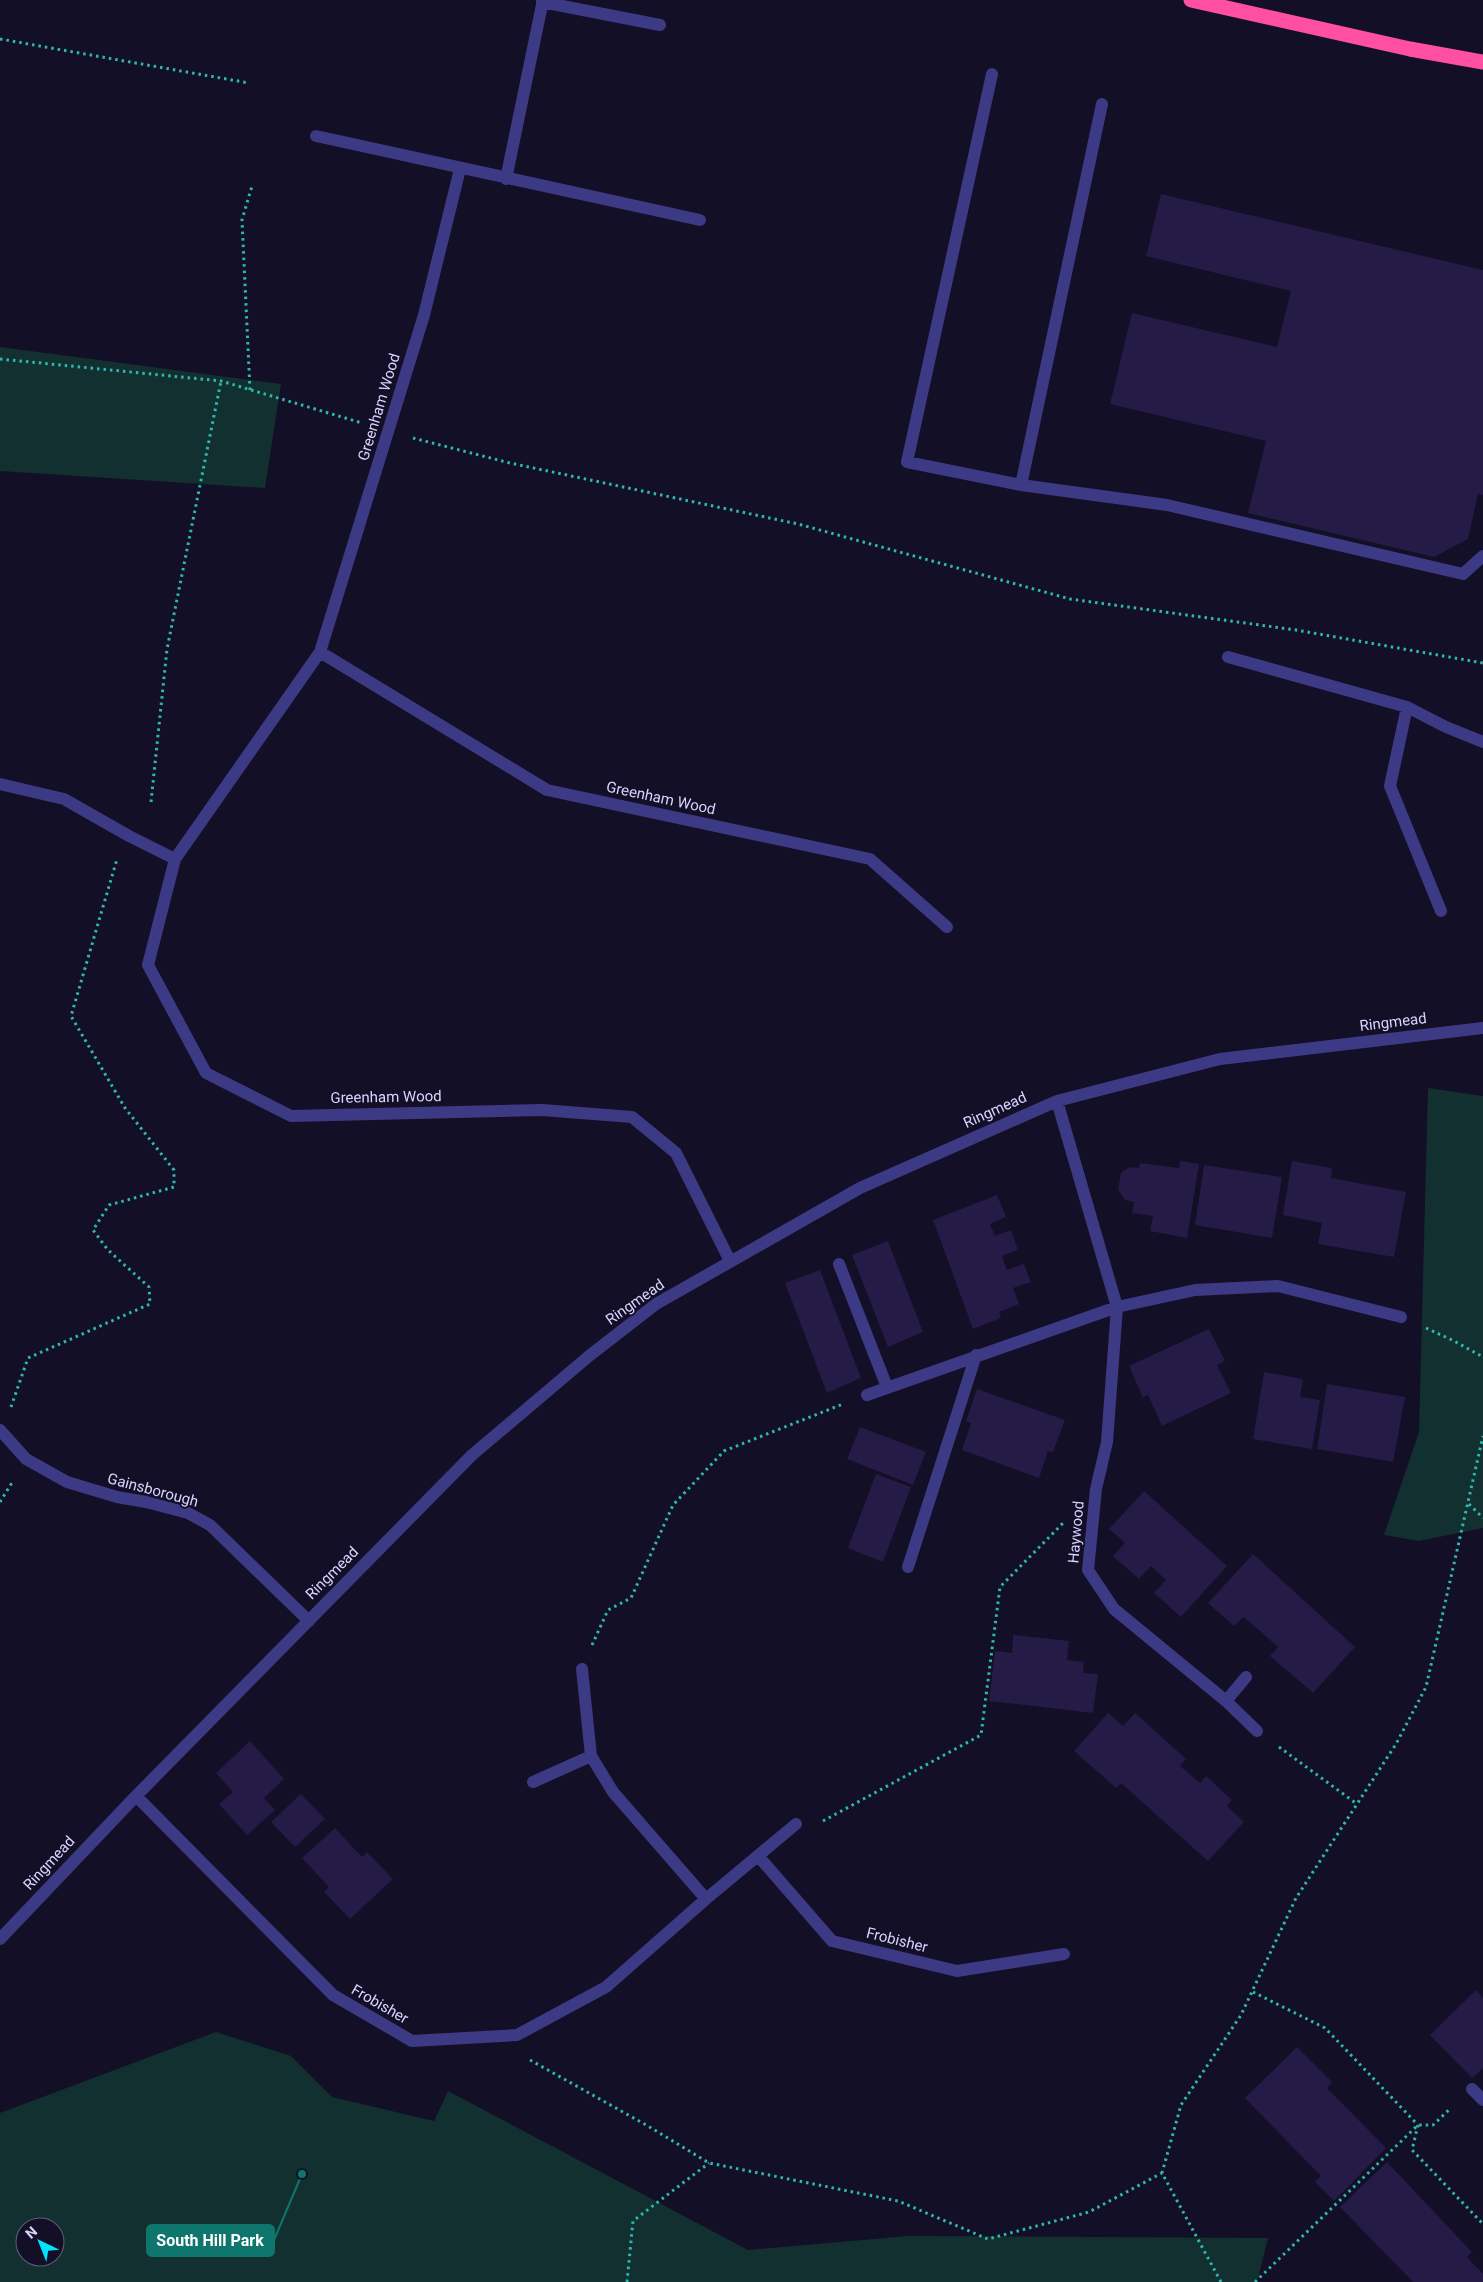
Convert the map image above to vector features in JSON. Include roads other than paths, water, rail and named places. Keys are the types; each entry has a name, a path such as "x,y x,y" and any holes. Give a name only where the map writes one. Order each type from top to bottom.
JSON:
{"highway":[{"path":"1191,0 1410,49 1483,62"}],"street":[{"path":"506,178 543,1 660,24"},
{"path":"992,74 907,462 1021,485 1167,505 1463,574 1483,556"},
{"path":"1021,485 1102,104"},
{"path":"316,136 700,220"},
{"name":"Greenham Wood","path":"460,169 424,315 320,652 175,859 148,965 206,1073 290,1116 542,1110 632,1117 676,1153 730,1261"},
{"name":"Greenham Wood","path":"320,652 547,790 870,859 947,927"},
{"path":"1228,656 1407,707 1446,727 1483,742"},
{"path":"1407,707 1390,786 1441,911"},
{"path":"0,784 64,799 129,836 175,859"},
{"name":"Ringmead","path":"0,1939 136,1796 472,1455 589,1356 656,1304 860,1188 1057,1101 1220,1058 1483,1028"},
{"name":"Haywood","path":"1057,1101 1117,1307 1107,1442 1096,1489 1088,1570 1114,1609 1226,1701 1257,1731"},
{"path":"839,1264 887,1387"},
{"path":"867,1395 976,1355 1117,1307 1195,1290 1278,1286 1401,1318"},
{"path":"908,1567 976,1355"},
{"name":"Gainsborough","path":"1,1431 26,1459 66,1482 117,1497 188,1513 210,1525 308,1621"},
{"path":"582,1669 591,1756 613,1792 706,1899"},
{"path":"1226,1701 1246,1677"},
{"path":"534,1782 591,1756"},
{"name":"Frobisher","path":"136,1796 333,1995 412,2041 517,2035 606,1987 706,1899 759,1857 796,1824"},
{"name":"Frobisher","path":"759,1857 832,1941 957,1971 1064,1954"},
{"path":"1472,2089 1483,2100"}],"place":[{"name":"South Hill Park","path":"302,2174"}]}
